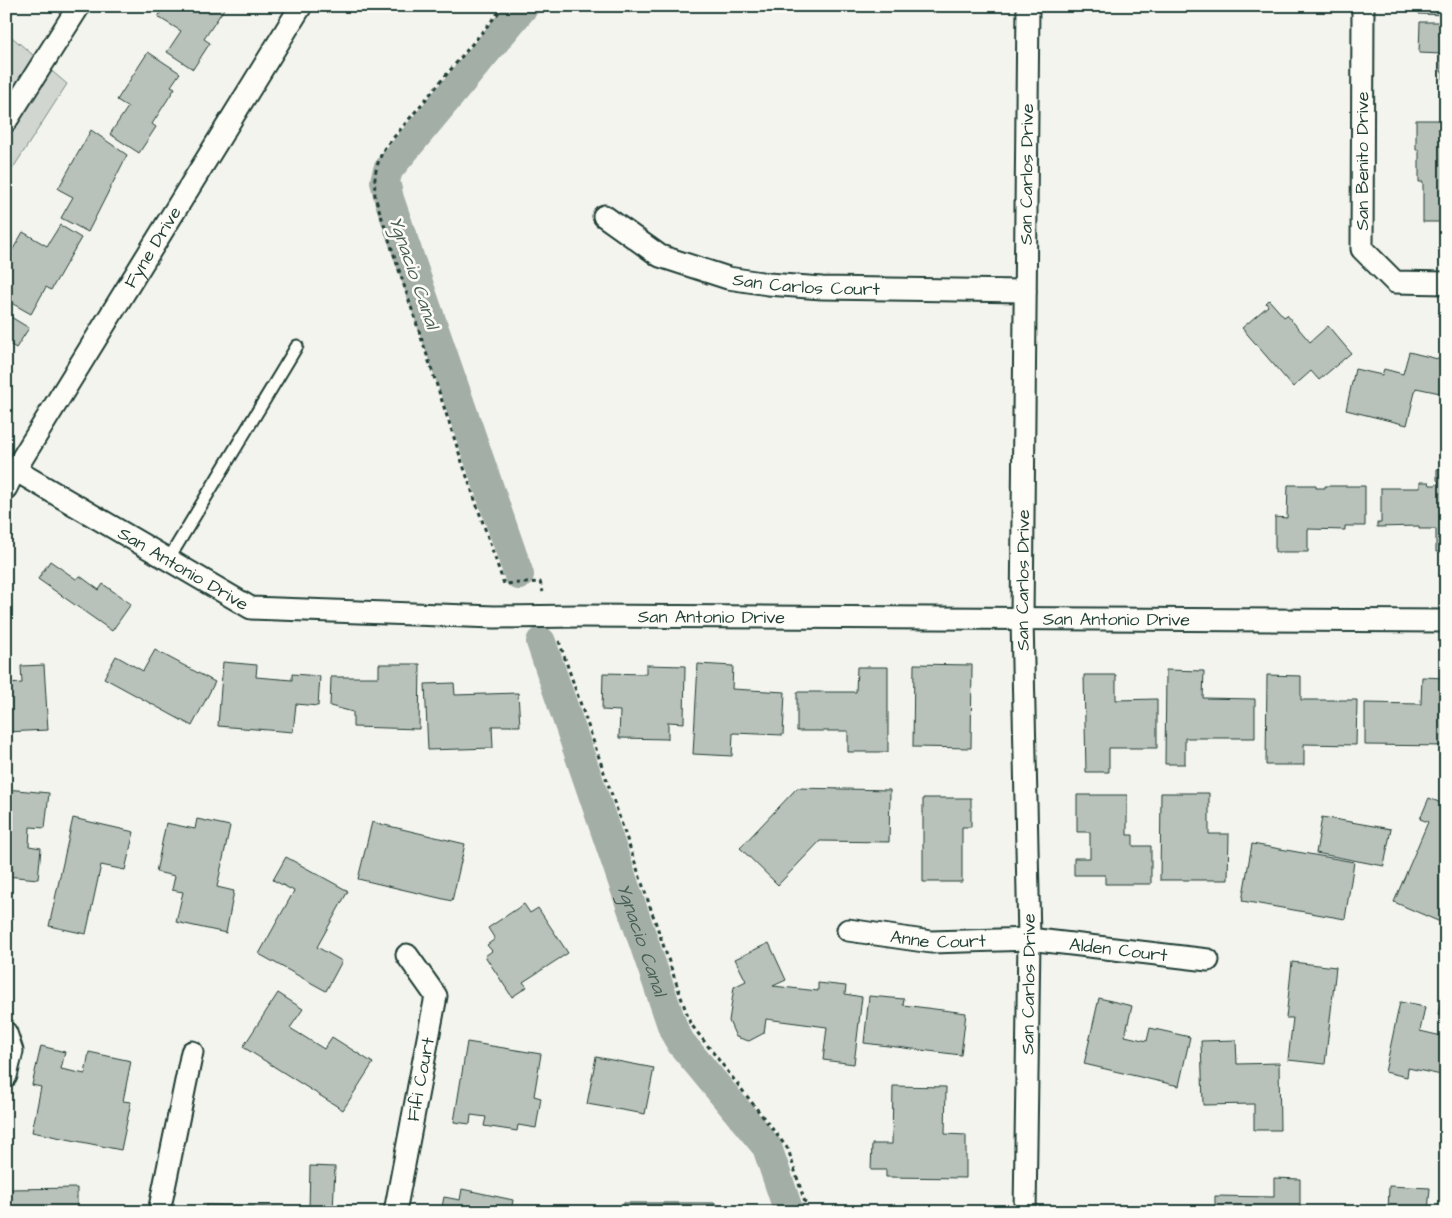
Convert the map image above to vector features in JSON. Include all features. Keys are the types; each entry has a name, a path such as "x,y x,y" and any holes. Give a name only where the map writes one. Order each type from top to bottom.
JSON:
{"street":[{"path":"6,121 79,6"},
{"name":"Fyne Drive","path":"11,479 301,6"},
{"name":"San Carlos Drive","path":"1025,1212 1029,939 1022,619 1028,6"},
{"name":"San Benito Drive","path":"1363,6 1362,248 1395,282 1446,283"},
{"name":"San Carlos Court","path":"604,216 660,256 728,278 768,284 822,288 1025,291"},
{"name":"San Antonio Drive","path":"11,479 168,560 251,608 494,618 588,616 1446,621"},
{"name":"Anne Court","path":"848,930 931,942 1029,939"},
{"name":"Alden Court","path":"1029,939 1208,960"},
{"name":"Fifi Court","path":"395,1212 436,996 407,955"},
{"path":"6,1033 12,1051 6,1076"},
{"path":"159,1212 192,1052"}],"lane":[{"path":"168,560 297,346"}],"shaded area":[{"path":"6,32 67,84 6,179"}],"building":[{"path":"165,6 226,6 204,39 210,43 193,69 167,52 181,31 158,17"},
{"path":"1419,6 1446,6 1446,15 1419,14"},
{"path":"1420,22 1446,22 1446,109 1442,109 1443,72 1441,72 1441,54 1419,53"},
{"path":"148,52 180,73 171,86 175,88 152,124 156,127 139,153 110,134 128,107 117,100"},
{"path":"1416,120 1446,120 1446,222 1423,222 1423,182 1419,182 1419,150 1416,150"},
{"path":"91,130 127,155 88,232 61,218 73,197 58,189"},
{"path":"60,225 81,238 51,290 46,287 31,314 6,300 6,261 23,232 47,246"},
{"path":"1269,300 1284,317 1287,315 1310,342 1328,326 1351,353 1319,380 1311,371 1293,387 1242,328 1268,306 1266,303"},
{"path":"6,314 29,328 16,348 6,342"},
{"path":"1409,352 1446,361 1446,367 1440,393 1416,388 1407,425 1346,410 1355,369 1382,375 1384,369 1403,374"},
{"path":"1437,469 1446,469 1446,552 1436,552 1436,529 1419,529 1419,526 1377,527 1377,523 1381,523 1381,488 1420,488 1420,482 1429,482 1430,485 1436,485 1439,482 1437,480"},
{"path":"1288,485 1316,485 1316,488 1325,488 1325,486 1365,486 1365,526 1345,526 1345,530 1308,529 1308,552 1275,552 1275,517 1287,518"},
{"path":"50,561 76,579 80,576 99,590 103,584 131,604 112,631 38,579"},
{"path":"155,650 215,682 192,726 104,678 116,656 143,671"},
{"path":"223,662 257,665 256,677 292,680 292,674 320,676 318,706 296,704 293,732 218,726"},
{"path":"379,664 420,664 419,729 353,727 353,712 330,706 331,677 379,677"},
{"path":"698,664 733,666 732,689 785,692 783,735 733,733 732,756 693,754"},
{"path":"914,664 972,665 971,748 913,747"},
{"path":"44,665 48,730 6,732 6,684 22,683 21,666"},
{"path":"646,665 685,666 684,723 668,722 668,739 619,738 620,711 602,710 603,673 646,674"},
{"path":"857,667 888,667 888,752 848,752 848,731 797,731 797,692 856,692"},
{"path":"1166,670 1204,671 1203,698 1255,699 1255,738 1185,738 1185,764 1165,764"},
{"path":"1084,675 1116,675 1116,700 1157,699 1157,748 1109,748 1109,772 1086,772"},
{"path":"1267,675 1301,676 1301,700 1357,700 1356,745 1304,744 1304,765 1266,765"},
{"path":"1422,677 1446,678 1446,746 1365,745 1365,703 1421,704"},
{"path":"454,683 455,695 518,693 520,726 492,726 493,748 428,750 425,684"},
{"path":"797,788 890,790 889,842 820,841 778,885 740,848"},
{"path":"6,789 49,793 45,828 30,827 29,846 41,848 38,879 6,876"},
{"path":"1161,793 1209,793 1209,834 1229,834 1228,880 1160,880"},
{"path":"1077,795 1127,795 1127,835 1133,835 1133,846 1151,846 1151,884 1105,884 1105,875 1074,875 1074,858 1090,858 1090,832 1077,832"},
{"path":"923,798 971,798 971,827 962,827 962,882 923,882"},
{"path":"1429,798 1446,805 1445,924 1394,902 1428,822 1420,819"},
{"path":"1322,817 1391,829 1384,866 1316,853"},
{"path":"73,818 134,832 125,870 101,865 86,934 49,926"},
{"path":"197,819 230,826 217,887 234,891 226,933 176,922 183,892 172,890 175,876 156,872 166,823 195,829"},
{"path":"372,822 465,844 452,901 358,879"},
{"path":"1252,844 1354,862 1345,919 1242,901"},
{"path":"286,857 348,891 317,947 342,961 326,991 259,954 294,891 273,880"},
{"path":"524,904 530,913 538,908 568,953 523,982 527,987 512,997 485,956 492,951 487,945 495,939 488,928"},
{"path":"769,943 786,980 773,986 818,991 818,983 846,986 845,994 862,997 854,1064 823,1060 827,1027 766,1019 764,1033 749,1041 736,1037 729,1021 734,987 746,981 735,959"},
{"path":"1292,962 1336,967 1325,1064 1288,1060 1293,1018 1286,1018"},
{"path":"1446,983 1446,1017 1438,1015"},
{"path":"278,993 303,1009 290,1028 324,1049 332,1037 373,1063 343,1110 243,1047"},
{"path":"869,996 904,999 903,1005 966,1013 961,1055 864,1043"},
{"path":"1099,998 1132,1006 1125,1036 1147,1041 1150,1028 1190,1037 1179,1086 1084,1064"},
{"path":"1400,1002 1425,1007 1420,1031 1446,1037 1446,1076 1408,1068 1407,1077 1385,1072"},
{"path":"1236,1040 1237,1064 1279,1063 1280,1130 1254,1130 1254,1104 1203,1105 1201,1041"},
{"path":"467,1042 541,1054 534,1096 541,1098 536,1128 518,1125 517,1131 484,1126 486,1117 471,1115 470,1124 454,1122"},
{"path":"41,1046 65,1052 61,1069 85,1074 89,1052 131,1061 123,1101 131,1102 121,1150 32,1132 41,1087 32,1085"},
{"path":"596,1057 654,1068 645,1114 587,1104"},
{"path":"893,1086 946,1087 945,1134 966,1135 966,1178 886,1177 886,1170 871,1170 872,1144 892,1144"},
{"path":"310,1166 335,1167 333,1212 206,1212 206,1205 309,1208"},
{"path":"1274,1178 1300,1179 1300,1212 1215,1212 1215,1196 1274,1197"},
{"path":"1389,1186 1430,1188 1428,1212 1388,1212"},
{"path":"77,1188 77,1212 10,1212 10,1189"},
{"path":"462,1189 513,1200 511,1212 441,1212 444,1197 460,1200"},
{"path":"624,1203 715,1203 715,1212 624,1212"}],"waterway":[{"name":"Ygnacio Canal","path":"519,575 389,199 385,181 388,170 524,6"},
{"name":"Ygnacio Canal","path":"541,642 674,1031 681,1043 767,1147 789,1212"}]}
